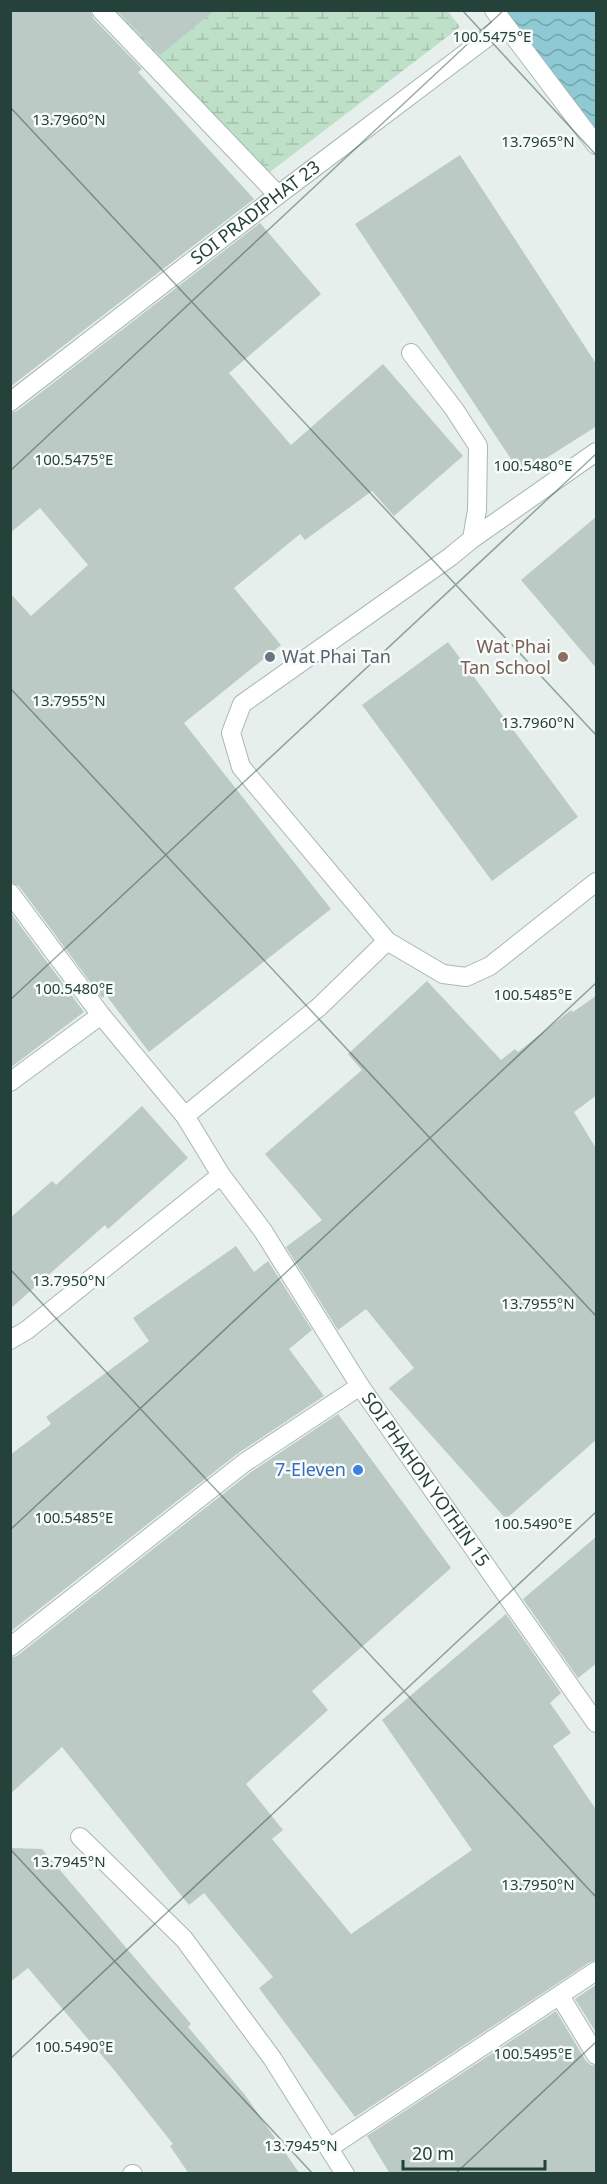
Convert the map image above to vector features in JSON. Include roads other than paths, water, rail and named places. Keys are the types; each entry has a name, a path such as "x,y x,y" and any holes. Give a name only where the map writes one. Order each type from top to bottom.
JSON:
{"street":[{"path":"101,10 278,195"},
{"path":"498,18 597,145"},
{"name":"SOI PRADIPHAT 23","path":"10,402 278,195 498,18"},
{"path":"411,353 454,409 478,446 477,510 472,539"},
{"path":"597,452 242,704 231,733 241,767 387,941 443,974 466,977 490,966 597,882"},
{"name":"SOI PHAHON YOTHIN 15","path":"10,893 101,1014 185,1116 221,1175 262,1231 360,1386 591,1702 597,1723"},
{"path":"185,1116 319,1007 387,941"},
{"path":"10,1082 101,1014"},
{"path":"10,1340 27,1330 221,1175"},
{"path":"10,1647 244,1463 360,1386"},
{"path":"80,1837 184,1939 272,2058 345,2174"},
{"path":"329,2148 597,1971"},
{"path":"560,1996 597,2055"}],"water":[{"path":"490,11 596,11 596,148"}],"place":[{"name":"Wat Phai Tan","path":"270,657"},
{"name":"Wat Phai Tan School","path":"563,657"},
{"name":"7-Eleven","path":"358,1470"}]}
